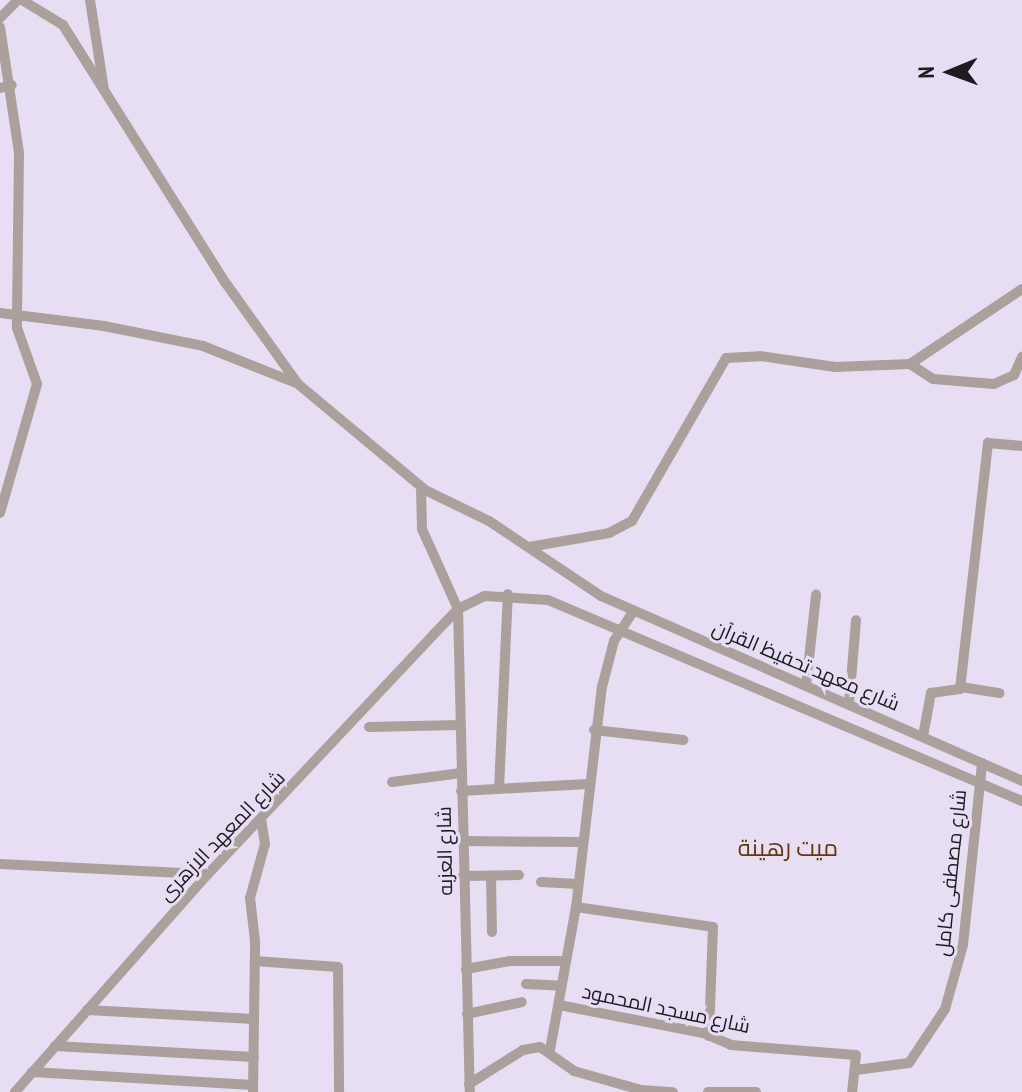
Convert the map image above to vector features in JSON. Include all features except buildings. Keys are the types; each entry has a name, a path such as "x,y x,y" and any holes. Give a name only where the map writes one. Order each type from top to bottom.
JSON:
{"street":[{"path":"0,18 20,0 63,25 225,282 298,384"},
{"path":"90,0 105,94"},
{"path":"0,27 3,57 12,85 19,153 16,315 37,391 0,513"},
{"path":"0,88 12,85"},
{"path":"529,547 609,533 632,521 726,358 760,356 835,367 910,364 1022,289"},
{"path":"0,313 203,346 298,384"},
{"path":"910,364 933,379 994,384 1014,375 1022,357"},
{"name":"شارع معهد تحفيظ القرآن","path":"298,384 421,488 452,500 529,547 577,583 633,612 1022,781"},
{"path":"961,687 988,443 1022,446"},
{"path":"421,488 422,529 458,609 485,596 508,594 548,600 1022,801"},
{"path":"499,789 508,594"},
{"path":"806,686 816,595"},
{"name":"شارع العزبه","path":"458,609 470,1088"},
{"name":"شارع المعهد الازهرى","path":"15,1092 208,874 458,609"},
{"path":"550,1050 576,907 594,730 619,629 633,612"},
{"path":"849,704 856,620"},
{"path":"923,736 931,693 961,687 1000,693"},
{"path":"369,727 460,725"},
{"path":"594,730 683,740"},
{"name":"شارع مصطفى كامل","path":"857,1065 909,1063 945,1009 963,945 982,763"},
{"path":"392,782 461,773"},
{"path":"461,791 588,784"},
{"path":"32,1072 253,1088 255,961 250,898 265,844 261,819"},
{"path":"462,841 583,842"},
{"path":"0,864 208,874"},
{"path":"463,876 519,875"},
{"path":"491,876 492,932"},
{"path":"541,882 578,884"},
{"path":"576,907 713,927 709,1036"},
{"path":"255,961 338,967 339,1092"},
{"path":"466,969 510,961 565,961"},
{"path":"526,984 561,986"},
{"path":"467,1014 522,1002"},
{"name":"شارع مسجد المحمود","path":"559,1005 709,1036 731,1045 810,1048 857,1065"},
{"path":"87,1010 254,1019"},
{"path":"55,1046 254,1057"},
{"path":"470,1088 523,1050 550,1050 574,1071 652,1091 673,1092"},
{"path":"852,1092 857,1065"},
{"path":"708,1092 756,1092"}],"district":[{"name":"ميت رهينة","path":"788,848"}]}
